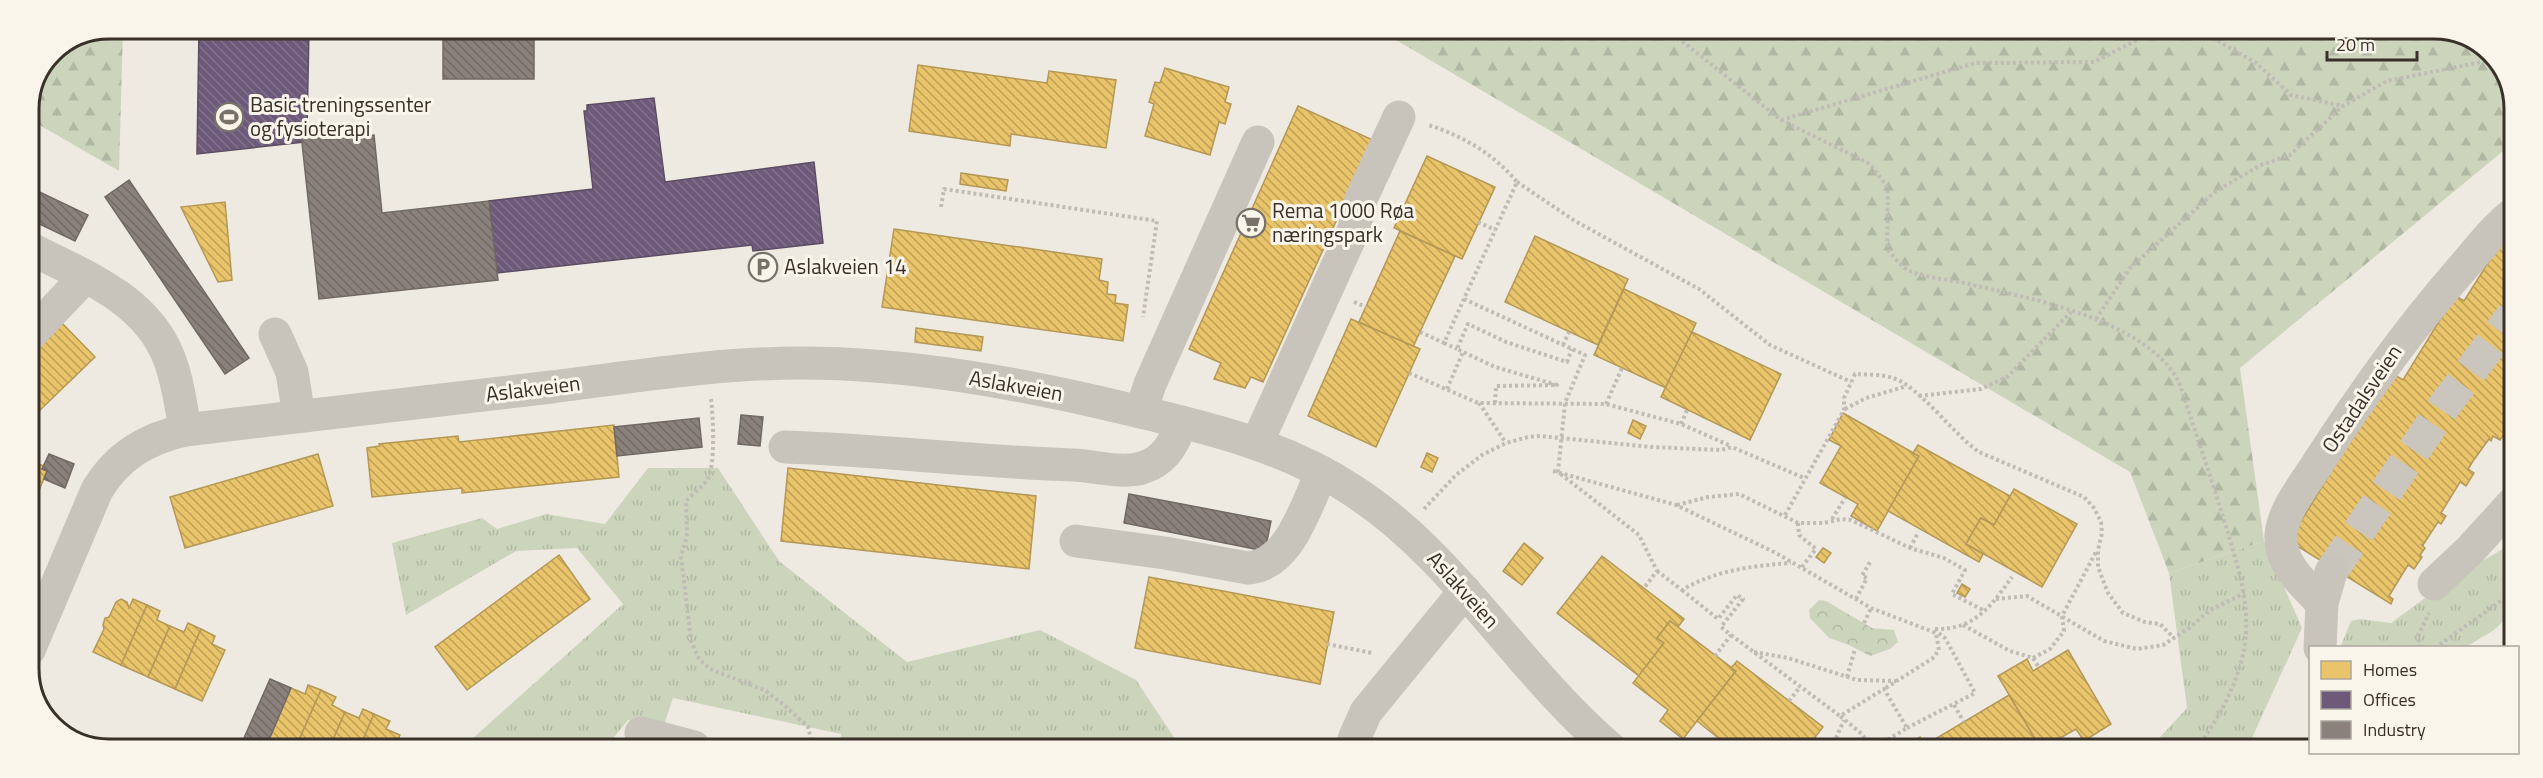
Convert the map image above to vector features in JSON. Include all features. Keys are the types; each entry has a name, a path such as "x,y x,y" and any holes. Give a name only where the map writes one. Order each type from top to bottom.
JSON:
{"street":[{"path":"1257,443 1354,228 1361,199 1399,117"},
{"path":"1141,412 1150,384 1258,142"},
{"name":"Ostadalsveien","path":"2322,603 2297,578 2287,563 2282,548 2280,536 2294,502 2392,353 2463,268 2504,224"},
{"path":"39,254 129,303 159,337 169,358 178,390 185,430"},
{"path":"39,325 85,277"},
{"path":"275,334 292,372 299,416"},
{"name":"Aslakveien","path":"39,599 107,473 132,450 145,443 185,430 706,369 790,363 864,365 1007,383 1141,412 1257,443 1323,472 1380,509 1422,545 1562,703 1601,739"},
{"path":"785,447 847,449 998,462 1088,465 1126,471 1144,468 1164,457 1175,441 1181,422"},
{"path":"1076,541 1166,553 1248,568 1259,567 1273,560 1290,538 1323,472"},
{"path":"2434,584 2470,550 2504,512"},
{"path":"2320,646 2322,603 2331,572"},
{"path":"1354,739 1366,712 1465,591"},
{"path":"641,733 664,739"}],"path":[{"path":"1679,39 1781,120 1870,164 1888,188 1887,249 1908,271 2096,319 2129,336 2158,355 2172,369 2179,382 2216,492 2245,593 2246,634 2240,664 2210,731 2204,739"},
{"path":"1781,120 1976,63 2094,62 2137,39"},
{"path":"2215,39 2256,63 2291,95 2343,106"},
{"path":"2096,319 2130,268 2216,191 2261,165 2290,155 2343,106 2387,81 2485,61"},
{"path":"1399,117 1450,131 1503,165 1517,182 1575,221 1699,289 1770,345 1851,382"},
{"path":"1444,343 1517,182"},
{"path":"941,207 944,189 1157,221 1150,271"},
{"path":"1478,222 1496,230"},
{"path":"1464,299 1585,355 1565,403 1558,472"},
{"path":"1350,301 1366,307"},
{"path":"1918,396 1981,389 2007,377 2071,312"},
{"path":"1457,349 1468,324 1506,342 1567,362 1572,349"},
{"path":"1420,332 1495,367 1557,386 1496,386 1495,403"},
{"path":"1563,345 1569,332"},
{"path":"1447,389 1463,352"},
{"path":"1606,404 1622,368"},
{"path":"706,369 714,419 713,445 708,479 686,501 687,536 681,556 691,641 699,659 710,669 764,690 808,727 811,739"},
{"path":"1409,373 1478,402 1606,404 1681,424 1804,478"},
{"path":"1785,515 1844,410 1844,398 1855,374 1894,378 1936,411 1963,441 1978,452 2084,497 2094,508 2101,522 2098,567 2108,593 2123,613 2145,622 2160,624 2174,638"},
{"path":"1844,410 1866,398 1907,386"},
{"path":"1478,402 1506,443"},
{"path":"1681,424 1687,410"},
{"path":"1421,512 1462,470 1482,455 1506,443 1528,437 1562,437 1651,447 1720,450 1732,447"},
{"path":"1553,471 1676,505 1730,529 1871,608 1942,634 1975,693 1889,739"},
{"path":"1558,472 1640,535 1657,571 1718,619 1737,595 1743,599 1721,627 1842,718 1865,739"},
{"path":"1676,505 1708,497 1739,494 1798,523 1851,520 1910,548 1944,558 1965,570 1952,594 1985,611"},
{"path":"1832,520 1845,498"},
{"path":"1798,523 1799,536 1816,549 1801,568"},
{"path":"1910,548 1918,532"},
{"path":"2033,658 2050,649 2064,631 2062,616 2098,550"},
{"path":"1856,599 1867,578 1862,576 1870,562"},
{"path":"1682,590 1703,578 1723,572 1792,563"},
{"path":"1644,588 1657,571"},
{"path":"1928,628 1954,628 1973,621 1996,599 2012,577"},
{"path":"1996,599 2027,596 2104,640 2137,649 2163,645 2210,610 2245,593"},
{"path":"2438,646 2504,599"},
{"path":"1864,623 1871,608"},
{"path":"1963,625 2010,651 2033,658 2038,666"},
{"path":"1835,739 1842,718 1934,658 1939,650 1936,633 1928,628"},
{"path":"1715,656 1731,635"},
{"path":"1327,644 1408,661"},
{"path":"1847,677 1855,649"},
{"path":"1754,652 1788,658 1847,677 1883,682 1899,681"},
{"path":"1789,701 1800,687"},
{"path":"1884,689 1907,728"},
{"path":"1954,705 1964,722"}],"green space":[{"path":"123,39 119,171 39,125 40,95 51,70 70,51 95,40"},
{"path":"1394,39 2434,39 2452,41 2473,51 2490,66 2503,95 2504,150 2240,368 2264,541 2169,573 2130,472"},
{"path":"648,468 718,468 779,561 907,662 1040,630 1136,680 1175,739 841,739 841,734 673,698 663,728 628,720 613,739 472,739 623,604 577,548 516,551 406,615 392,543 482,518 497,529 546,514 605,524"},
{"path":"2264,541 2302,628 2252,739 2158,739 2187,708 2169,573"},
{"path":"2504,548 2504,621 2494,630 2468,646 2341,646 2351,621 2360,619 2391,623 2448,581"},
{"path":"1819,600 1826,601 1872,628 1894,630 1898,642 1890,649 1870,656 1829,638 1810,618 1809,610"}],"building: Homes":[{"path":"918,65 1047,83 1049,71 1116,80 1106,148 1011,134 1010,146 909,131"},
{"path":"1165,68 1229,87 1225,102 1231,104 1225,124 1219,122 1210,155 1145,136 1154,104 1149,102 1155,82 1160,83"},
{"path":"1298,106 1373,140 1263,382 1251,377 1245,388 1214,379 1221,363 1189,349"},
{"path":"1427,156 1495,187 1462,259 1394,228"},
{"path":"961,173 1008,180 1006,191 960,184"},
{"path":"225,202 232,280 218,282 181,207"},
{"path":"894,229 1102,259 1099,280 1108,282 1107,294 1116,295 1115,303 1128,305 1123,341 882,307"},
{"path":"1400,231 1455,256 1413,347 1359,322"},
{"path":"1535,236 1628,279 1598,345 1505,302"},
{"path":"2504,237 2504,434 2500,440 2493,436 2491,441 2489,439 2473,461 2468,469 2474,473 2466,486 2460,482 2441,513 2446,516 2441,524 2438,522 2423,545 2421,544 2425,548 2420,555 2422,557 2414,569 2408,565 2389,596 2393,599 2391,604 2289,541 2343,452 2395,375 2403,380 2452,300 2456,296 2464,301"},
{"path":"1624,289 1696,323 1666,388 1594,355"},
{"path":"1351,319 1420,349 1376,447 1308,416"},
{"path":"59,320 95,357 39,411 39,340"},
{"path":"916,328 983,337 981,351 915,342"},
{"path":"1692,332 1781,374 1750,440 1661,397"},
{"path":"1843,413 1919,456 1877,531 1851,516 1858,504 1820,483 1841,446 1829,440"},
{"path":"1633,420 1646,426 1640,439 1628,433"},
{"path":"614,425 619,477 462,493 462,488 372,497 367,448 380,446 379,444 458,436 459,442"},
{"path":"1918,445 2010,496 1994,525 1981,518 1966,544 1983,554 1979,562 1888,511 1919,456 1913,453"},
{"path":"1427,453 1438,458 1432,472 1421,467"},
{"path":"318,454 333,506 185,548 170,497"},
{"path":"39,464 47,471 39,491"},
{"path":"788,468 1036,496 1029,569 781,541"},
{"path":"2014,489 2077,524 2042,587 1966,544 1981,518 1994,525"},
{"path":"1524,543 1543,558 1522,585 1503,571"},
{"path":"1823,548 1831,553 1824,563 1816,557"},
{"path":"559,555 590,599 467,690 435,647"},
{"path":"1602,556 1684,619 1678,627 1670,621 1657,638 1664,643 1639,676 1557,613"},
{"path":"1149,577 1334,612 1320,684 1135,648"},
{"path":"1962,584 1970,589 1965,597 1957,593"},
{"path":"121,599 127,602 129,608 133,599 147,605 121,665 93,652 104,629 105,618 109,617 116,602"},
{"path":"147,605 160,611 157,620 170,626 148,677 121,665"},
{"path":"1670,621 1736,671 1683,739 1660,721 1668,710 1633,683 1664,643 1657,638"},
{"path":"188,623 201,629 175,689 148,677 170,626 184,632"},
{"path":"201,629 215,636 212,644 225,650 202,701 175,689"},
{"path":"2068,650 2111,724 2087,739 2083,739 2076,729 2058,739 2035,739 1998,676 2027,659 2033,671"},
{"path":"1737,661 1823,727 1814,739 1720,739 1697,721 1736,671 1731,668"},
{"path":"308,685 321,690 300,739 269,738 291,688 305,694"},
{"path":"321,690 336,697 332,705 345,712 333,739 300,739"},
{"path":"2009,695 2035,739 1935,739"},
{"path":"363,709 374,714 363,739 333,739 345,712 359,718"},
{"path":"374,714 390,721 386,729 400,735 398,739 363,739"}],"building: Offices":[{"path":"199,39 309,39 307,129 302,129 304,142 197,154"},
{"path":"654,98 665,182 814,162 823,243 753,251 752,245 497,273 489,201 593,189 584,111 587,111 587,105"}],"building: Industry":[{"path":"443,39 534,39 534,79 443,79"},
{"path":"325,132 326,140 374,135 382,213 489,201 498,280 319,299 302,143 303,136"},
{"path":"129,180 249,358 225,374 105,197"},
{"path":"39,192 88,215 75,241 39,224"},
{"path":"741,415 763,417 760,446 738,444"},
{"path":"699,418 702,447 617,456 614,427"},
{"path":"49,454 74,464 65,488 44,479 47,471 42,469"},
{"path":"1129,494 1271,521 1265,551 1124,523"},
{"path":"270,679 291,688 269,739 244,739"}],"tunnel":[{"path":"2331,572 2445,405 2504,327"}],"place":[{"name":"Basic treningssenter og fysioterapi","path":"229,117"},
{"name":"Rema 1000 Røa næringspark","path":"1251,223"},
{"name":"Aslakveien 14","path":"763,267"}]}
